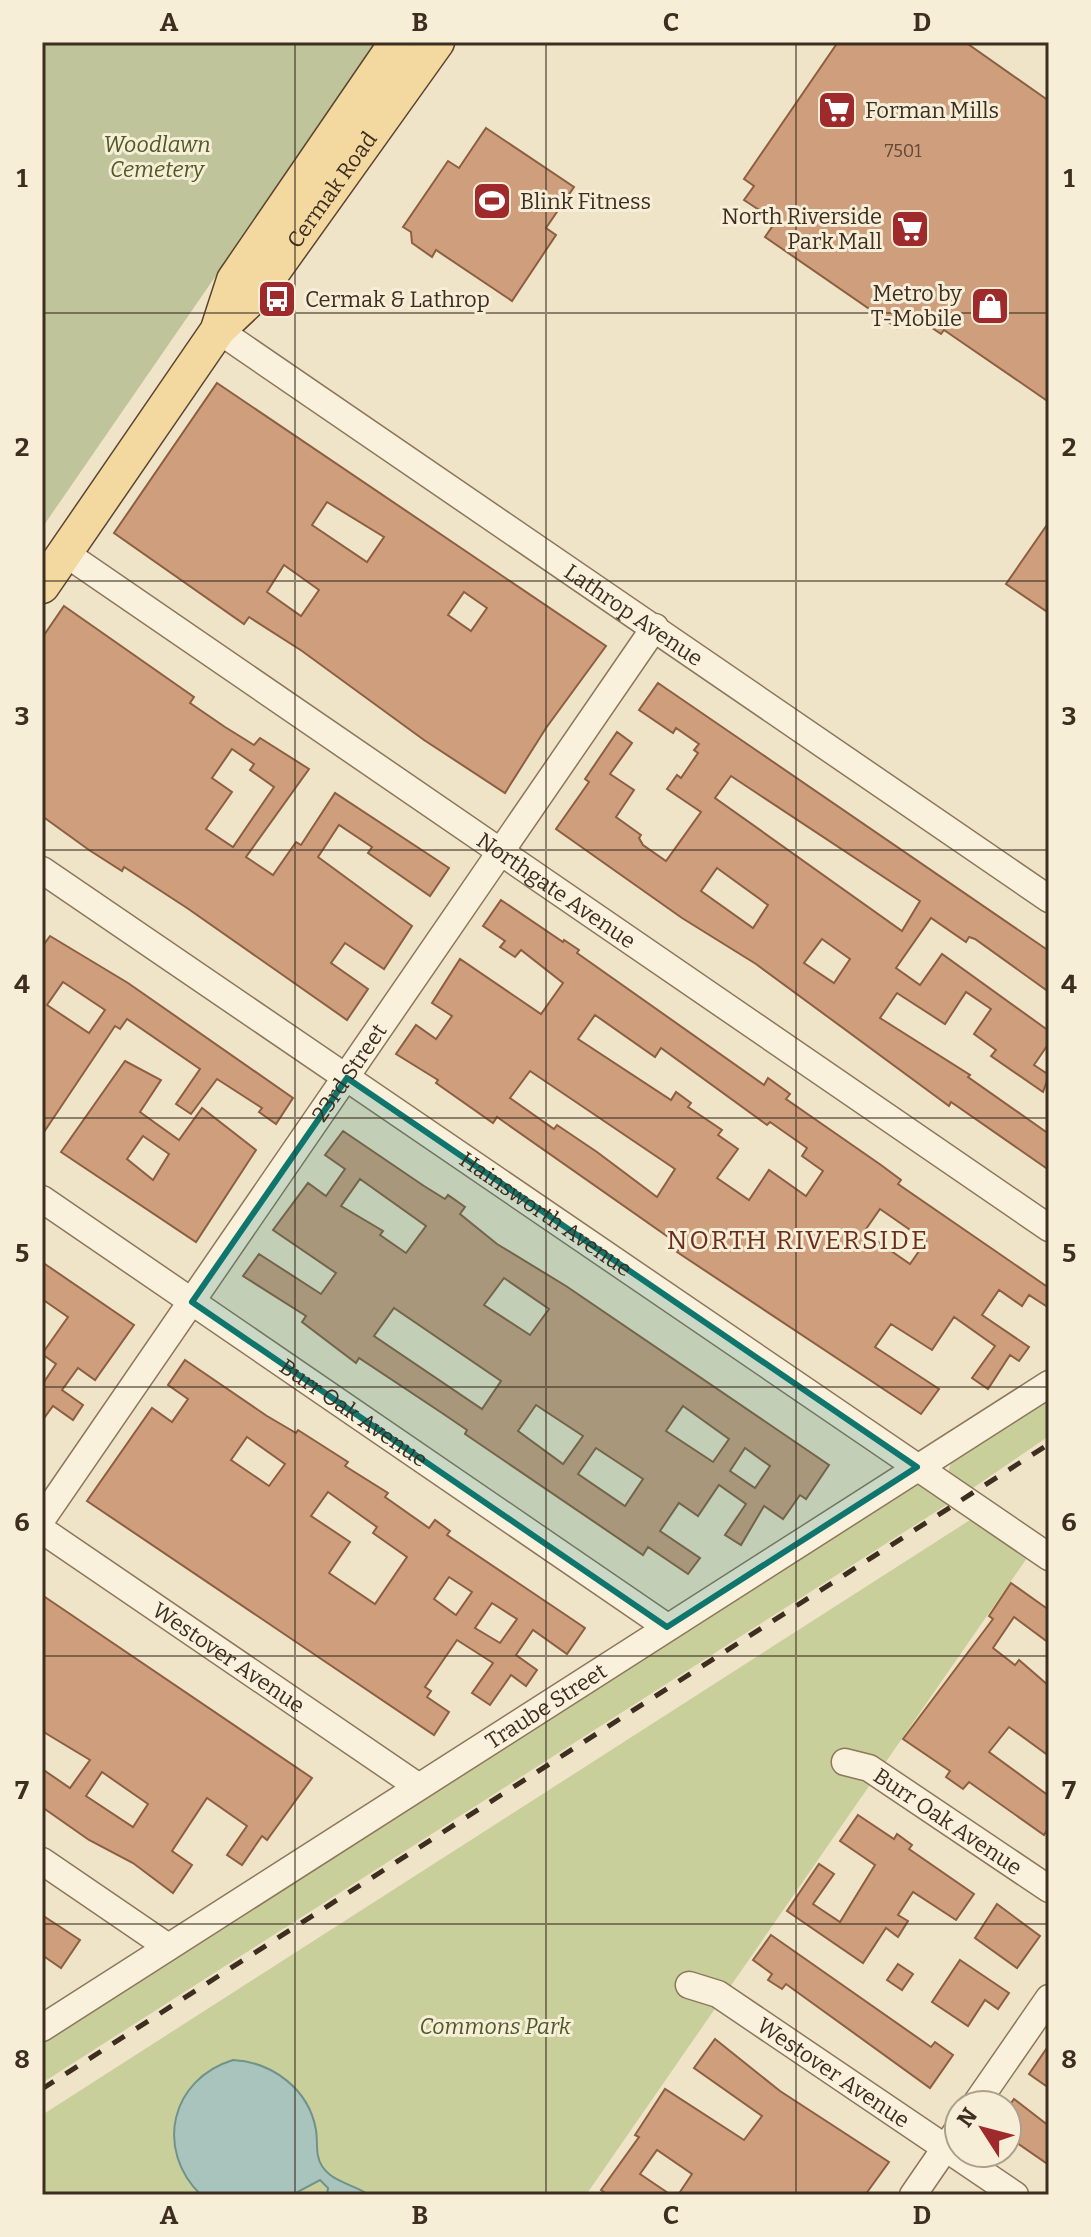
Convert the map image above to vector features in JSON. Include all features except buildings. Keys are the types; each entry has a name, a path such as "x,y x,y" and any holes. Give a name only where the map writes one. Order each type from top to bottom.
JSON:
{"main road":[{"name":"Cermak Road","path":"218,330 234,280 397,42"},
{"name":"Cermak Road","path":"42,586 218,330 259,291 437,42"}],"street":[{"name":"Lathrop Avenue","path":"218,330 1049,899"},
{"name":"Northgate Avenue","path":"65,553 1049,1228"},
{"name":"23rd Street","path":"42,1519 655,627"},
{"name":"Hainsworth Avenue","path":"42,870 1049,1557"},
{"name":"Burr Oak Avenue","path":"42,1199 667,1627"},
{"name":"Traube Street","path":"42,2028 416,1785 1049,1384"},
{"name":"Westover Avenue","path":"42,1530 416,1785"},
{"name":"Burr Oak Avenue","path":"845,1762 869,1768 1049,1889"},
{"path":"42,1861 168,1947"},
{"name":"Westover Avenue","path":"689,1985 718,1994 943,2132"},
{"path":"986,2089 1049,1998"},
{"path":"913,2195 943,2151"},
{"name":"Westover Avenue","path":"986,2169 1015,2195"}],"highlighted area":[{"path":"347,1078 917,1467 667,1627 192,1302"}],"green space":[{"name":"Woodlawn Cemetery","path":"42,42 377,42 42,528"},
{"path":"1049,1397 1049,1436 970,1490 948,1474 951,1462"},
{"path":"914,1485 922,1485 948,1504 42,2083 42,2041"},
{"name":"Commons Park","path":"970,1520 1027,1558 586,2195 42,2195 42,2115"}],"water":[{"path":"233,2060 275,2072 297,2090 312,2115 322,2166 338,2180 369,2195 327,2195 328,2188 320,2180 292,2195 201,2195 186,2177 177,2157 174,2137 176,2117 183,2099 195,2083 212,2069"}],"railway":[{"path":"42,2089 1049,1444"}],"place":[{"name":"Forman Mills","path":"837,110"},
{"name":"Blink Fitness","path":"492,201"},
{"name":"North Riverside Park Mall","path":"910,229"},
{"name":"Cermak & Lathrop","path":"277,299"},
{"name":"Metro by T-Mobile","path":"990,306"}],"district":[{"name":"NORTH RIVERSIDE","path":"798,1240"}]}
